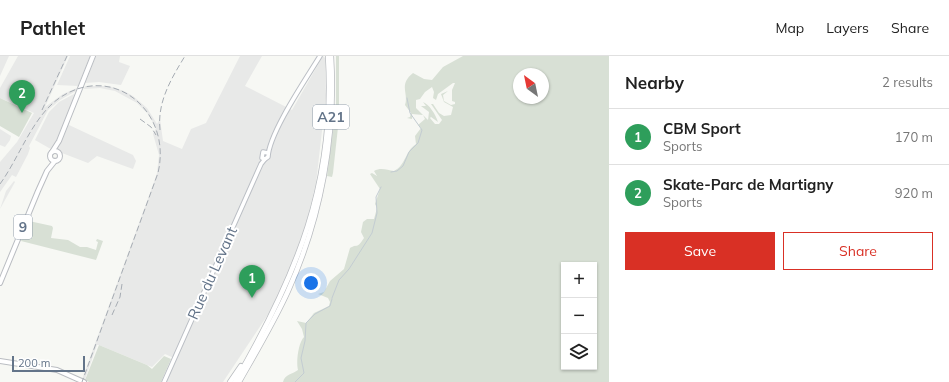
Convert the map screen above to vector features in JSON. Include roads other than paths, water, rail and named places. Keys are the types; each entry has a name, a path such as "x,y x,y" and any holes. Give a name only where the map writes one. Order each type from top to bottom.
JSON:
{"highway":[{"name":"A21","path":"235,382 284,291 299,256 318,190 328,120 328,56"},
{"name":"A21","path":"238,382 288,292 312,226 322,186 329,148 332,96 331,56"},
{"path":"230,382 268,322"}],"main road":[{"name":"9","path":"0,283 48,171 52,152 59,142 93,56"},
{"name":"9","path":"48,171 60,158 59,142"},
{"path":"52,152 59,153"},
{"path":"50,158 55,162"},
{"path":"0,361 56,370 84,382"}],"street":[{"path":"266,152 268,157 264,159 261,154 266,152 269,148 320,56"},
{"name":"Rue du Levant","path":"164,382 264,159"}],"waterway":[{"path":"391,172 397,171 403,166 409,152 418,143 422,130 410,113 407,98"},
{"path":"332,298 339,280 349,269 372,233 377,213 376,197 381,187"},
{"path":"295,382 304,373 301,358 305,341 306,323 315,314 330,306 332,299"}],"railway":[{"path":"42,110 67,56"},
{"path":"160,130 161,110 166,91 185,56"},
{"path":"0,184 33,127 49,107 58,99 78,89 98,86 117,89 134,98 147,112 156,130 160,150 158,173 82,382"},
{"path":"140,119 151,127 156,135"},
{"path":"112,315 120,297 122,284"}],"place":[{"name":"Skate-Parc de Martigny","path":"22,113"},
{"name":"CBM Sport","path":"252,298"}]}
